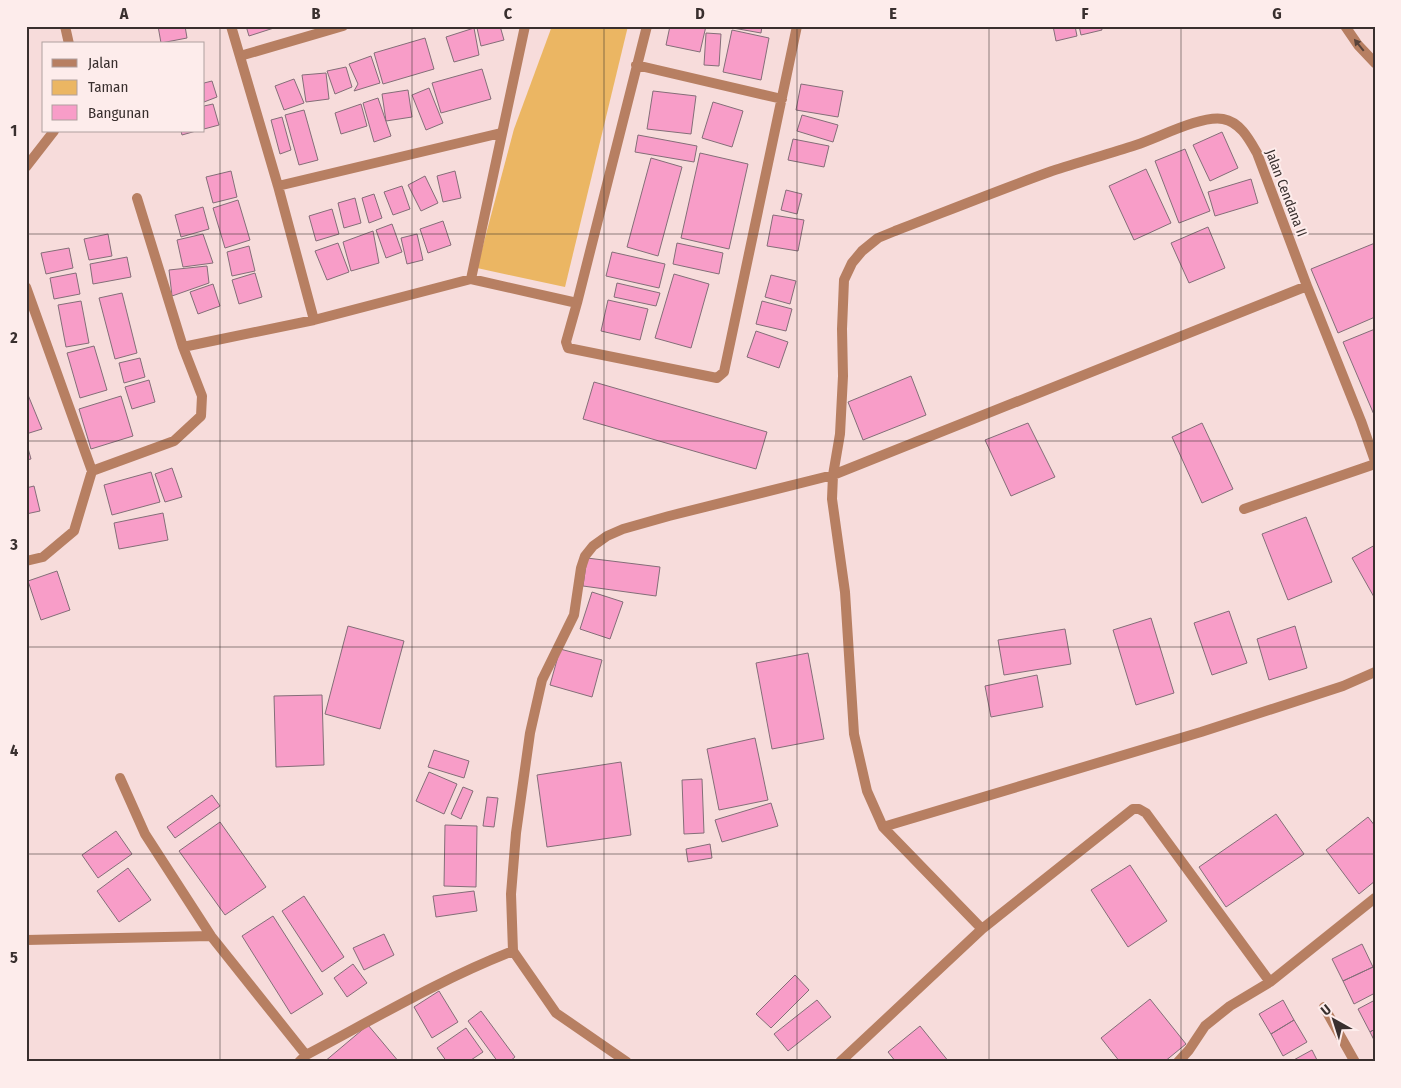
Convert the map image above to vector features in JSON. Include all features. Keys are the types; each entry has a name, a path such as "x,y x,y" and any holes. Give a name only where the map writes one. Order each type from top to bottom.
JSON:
{"street":[{"path":"64,26 68,42"},
{"path":"231,26 278,186 314,320"},
{"path":"240,56 343,26"},
{"path":"470,279 524,26"},
{"path":"647,26 566,342 568,348 717,378 724,372 799,27"},
{"path":"1345,26 1358,45 1375,63"},
{"path":"636,65 782,99"},
{"name":"Jalan Cendana II","path":"832,475 840,434 844,280 852,263 862,251 878,238 1054,171 1137,144 1196,122 1215,118 1225,119 1246,134 1257,153 1307,286 1361,421 1375,462"},
{"path":"26,166 53,132"},
{"path":"278,186 501,133"},
{"path":"92,471 174,441 200,416 202,396 183,347 136,198"},
{"path":"183,347 314,320 470,279 577,303"},
{"path":"627,1062 556,1012 513,951 511,894 516,833 530,733 542,680 574,615 580,568 585,556 594,546 608,536 624,529 832,475 1307,286"},
{"path":"26,287 92,471 74,530 43,557 26,561"},
{"path":"1244,508 1375,462"},
{"path":"832,475 832,499 846,592 854,734 867,791 883,827 982,929"},
{"path":"883,827 1201,732 1344,686 1375,672"},
{"path":"120,778 145,834 211,936 303,1058 442,982 486,961 513,951"},
{"path":"840,1062 982,929 1133,809 1139,809 1146,813 1270,982"},
{"path":"1178,1062 1189,1050 1205,1026 1230,1006 1270,982 1375,898"},
{"path":"26,940 211,936"},
{"path":"1324,1007 1355,1062"}],"green space":[{"path":"552,26 628,26 565,287 477,268 514,129"}],"building":[{"path":"158,26 185,26 187,38 161,42"},
{"path":"246,26 280,26 249,36"},
{"path":"500,26 504,40 481,46 477,28"},
{"path":"670,26 706,26 700,52 666,45"},
{"path":"733,26 762,26 761,33 733,28"},
{"path":"1053,26 1075,26 1077,36 1056,41"},
{"path":"1079,26 1101,26 1102,30 1081,35"},
{"path":"474,28 479,55 454,62 446,37"},
{"path":"732,30 769,38 761,80 723,72"},
{"path":"706,33 721,34 719,66 704,65"},
{"path":"425,38 434,69 383,84 374,53"},
{"path":"371,56 380,83 354,91 358,84 349,64"},
{"path":"346,67 352,87 335,94 327,71"},
{"path":"482,69 491,99 441,113 432,83"},
{"path":"326,73 329,99 306,102 302,75"},
{"path":"294,79 304,103 284,110 275,86"},
{"path":"212,81 217,97 205,102 205,83"},
{"path":"801,84 843,91 838,117 796,110"},
{"path":"429,88 443,123 426,130 412,95"},
{"path":"408,90 412,117 386,121 382,94"},
{"path":"653,91 696,96 691,134 647,129"},
{"path":"378,98 391,136 374,142 363,103"},
{"path":"713,102 743,111 732,147 702,138"},
{"path":"213,104 219,125 205,129 205,106"},
{"path":"361,104 367,126 341,134 335,113"},
{"path":"304,110 318,160 299,165 285,115"},
{"path":"802,115 838,125 833,142 797,131"},
{"path":"282,117 291,150 280,154 271,120"},
{"path":"181,132 192,132 182,135"},
{"path":"1222,132 1238,168 1210,181 1193,145"},
{"path":"638,135 697,146 694,162 635,152"},
{"path":"793,139 829,146 824,167 788,160"},
{"path":"1185,149 1210,211 1179,223 1155,161"},
{"path":"700,153 748,164 729,249 681,238"},
{"path":"651,158 682,167 658,256 627,247"},
{"path":"1146,169 1171,223 1134,240 1109,186"},
{"path":"231,171 237,197 213,203 206,177"},
{"path":"455,171 461,198 443,202 437,176"},
{"path":"425,176 438,203 421,211 408,185"},
{"path":"1251,179 1258,203 1215,216 1208,192"},
{"path":"402,186 410,209 393,215 384,192"},
{"path":"786,190 802,194 797,214 781,210"},
{"path":"374,194 382,218 369,223 362,198"},
{"path":"355,198 361,223 344,228 338,203"},
{"path":"238,200 250,240 225,248 213,208"},
{"path":"203,207 209,229 181,237 175,215"},
{"path":"332,209 339,234 316,241 309,216"},
{"path":"773,215 804,220 798,251 767,246"},
{"path":"443,221 451,245 428,253 420,229"},
{"path":"392,224 402,252 386,258 376,230"},
{"path":"1208,227 1225,268 1189,283 1171,243"},
{"path":"373,231 379,263 351,271 343,242"},
{"path":"108,234 112,256 89,260 84,239"},
{"path":"203,234 213,263 183,267 177,240"},
{"path":"417,234 423,260 407,264 401,238"},
{"path":"338,243 349,272 327,280 315,251"},
{"path":"677,243 723,253 719,274 673,264"},
{"path":"1375,243 1375,317 1338,333 1311,269"},
{"path":"249,246 255,271 232,276 227,252"},
{"path":"69,248 73,268 46,274 41,253"},
{"path":"612,252 665,264 659,288 606,276"},
{"path":"127,257 131,277 93,284 90,264"},
{"path":"207,266 209,283 172,296 169,270"},
{"path":"76,273 80,294 54,299 50,278"},
{"path":"255,273 262,297 239,304 232,280"},
{"path":"674,274 709,284 691,348 655,338"},
{"path":"771,275 796,281 790,304 765,297"},
{"path":"617,283 660,293 656,306 614,297"},
{"path":"213,284 220,306 198,314 190,292"},
{"path":"122,293 137,353 115,359 99,298"},
{"path":"608,300 648,309 640,340 601,331"},
{"path":"81,301 89,343 66,347 58,305"},
{"path":"762,301 792,309 786,331 756,324"},
{"path":"1375,329 1375,417 1343,342"},
{"path":"756,331 788,342 779,368 747,357"},
{"path":"94,346 107,390 80,398 67,353"},
{"path":"140,358 145,377 124,383 119,363"},
{"path":"911,376 926,415 863,440 848,402"},
{"path":"149,380 155,402 132,409 125,387"},
{"path":"594,382 767,432 756,469 583,419"},
{"path":"26,390 42,429 26,434"},
{"path":"121,396 133,436 91,449 79,409"},
{"path":"1028,423 1055,477 1011,496 985,440"},
{"path":"1202,423 1233,489 1202,503 1172,437"},
{"path":"26,441 31,459 26,460"},
{"path":"172,468 182,497 165,502 155,474"},
{"path":"151,472 160,502 112,515 104,485"},
{"path":"34,486 40,511 26,514 26,488"},
{"path":"163,513 168,540 119,549 114,523"},
{"path":"1306,517 1332,582 1288,600 1262,534"},
{"path":"1375,545 1375,596 1374,597 1352,558"},
{"path":"587,558 660,567 656,596 583,586"},
{"path":"57,571 70,610 41,620 28,581"},
{"path":"592,592 623,602 610,639 580,629"},
{"path":"1229,611 1247,663 1212,675 1194,623"},
{"path":"1151,618 1174,693 1136,705 1113,630"},
{"path":"348,626 404,641 380,729 325,714"},
{"path":"1295,626 1307,668 1269,680 1257,639"},
{"path":"1065,629 1071,664 1004,675 998,640"},
{"path":"560,649 602,660 592,697 550,685"},
{"path":"808,653 824,739 772,749 756,663"},
{"path":"1037,675 1043,707 991,717 985,686"},
{"path":"322,695 324,765 276,767 274,696"},
{"path":"755,738 768,800 719,810 707,749"},
{"path":"434,750 469,761 464,778 428,767"},
{"path":"621,762 631,835 547,847 537,775"},
{"path":"429,772 457,784 444,814 416,801"},
{"path":"702,779 704,833 684,834 682,780"},
{"path":"463,787 473,791 461,819 451,814"},
{"path":"212,795 220,806 175,838 167,827"},
{"path":"487,797 498,798 494,827 483,826"},
{"path":"771,803 778,826 722,842 715,820"},
{"path":"1276,814 1304,854 1226,907 1199,867"},
{"path":"1368,817 1375,826 1375,881 1359,894 1326,850"},
{"path":"220,822 266,887 225,915 179,851"},
{"path":"445,825 477,826 476,887 444,886"},
{"path":"116,831 132,854 98,878 82,855"},
{"path":"710,844 712,858 688,862 686,849"},
{"path":"1130,865 1167,921 1128,947 1091,890"},
{"path":"128,868 151,900 119,922 97,891"},
{"path":"474,891 477,911 436,917 433,896"},
{"path":"304,896 344,957 322,972 282,911"},
{"path":"273,916 323,994 291,1014 242,936"},
{"path":"384,934 394,955 364,970 353,948"},
{"path":"1362,944 1373,967 1343,981 1332,959"},
{"path":"353,964 367,983 347,997 334,978"},
{"path":"1373,967 1375,970 1375,993 1354,1004 1343,981"},
{"path":"795,975 809,990 771,1028 756,1014"},
{"path":"439,991 458,1022 432,1038 414,1007"},
{"path":"1150,999 1186,1044 1164,1062 1120,1062 1101,1038"},
{"path":"817,1000 831,1017 788,1051 774,1034"},
{"path":"1283,1000 1294,1020 1271,1034 1259,1014"},
{"path":"1375,1000 1375,1029 1370,1032 1358,1009"},
{"path":"481,1011 515,1057 509,1062 498,1062 468,1021"},
{"path":"1294,1020 1307,1042 1283,1056 1271,1034"},
{"path":"368,1025 399,1062 324,1062"},
{"path":"920,1026 949,1062 896,1062 888,1052"},
{"path":"466,1028 483,1052 468,1062 447,1062 437,1048"},
{"path":"1375,1029 1375,1042 1370,1032"},
{"path":"1312,1050 1318,1062 1290,1062"}]}
